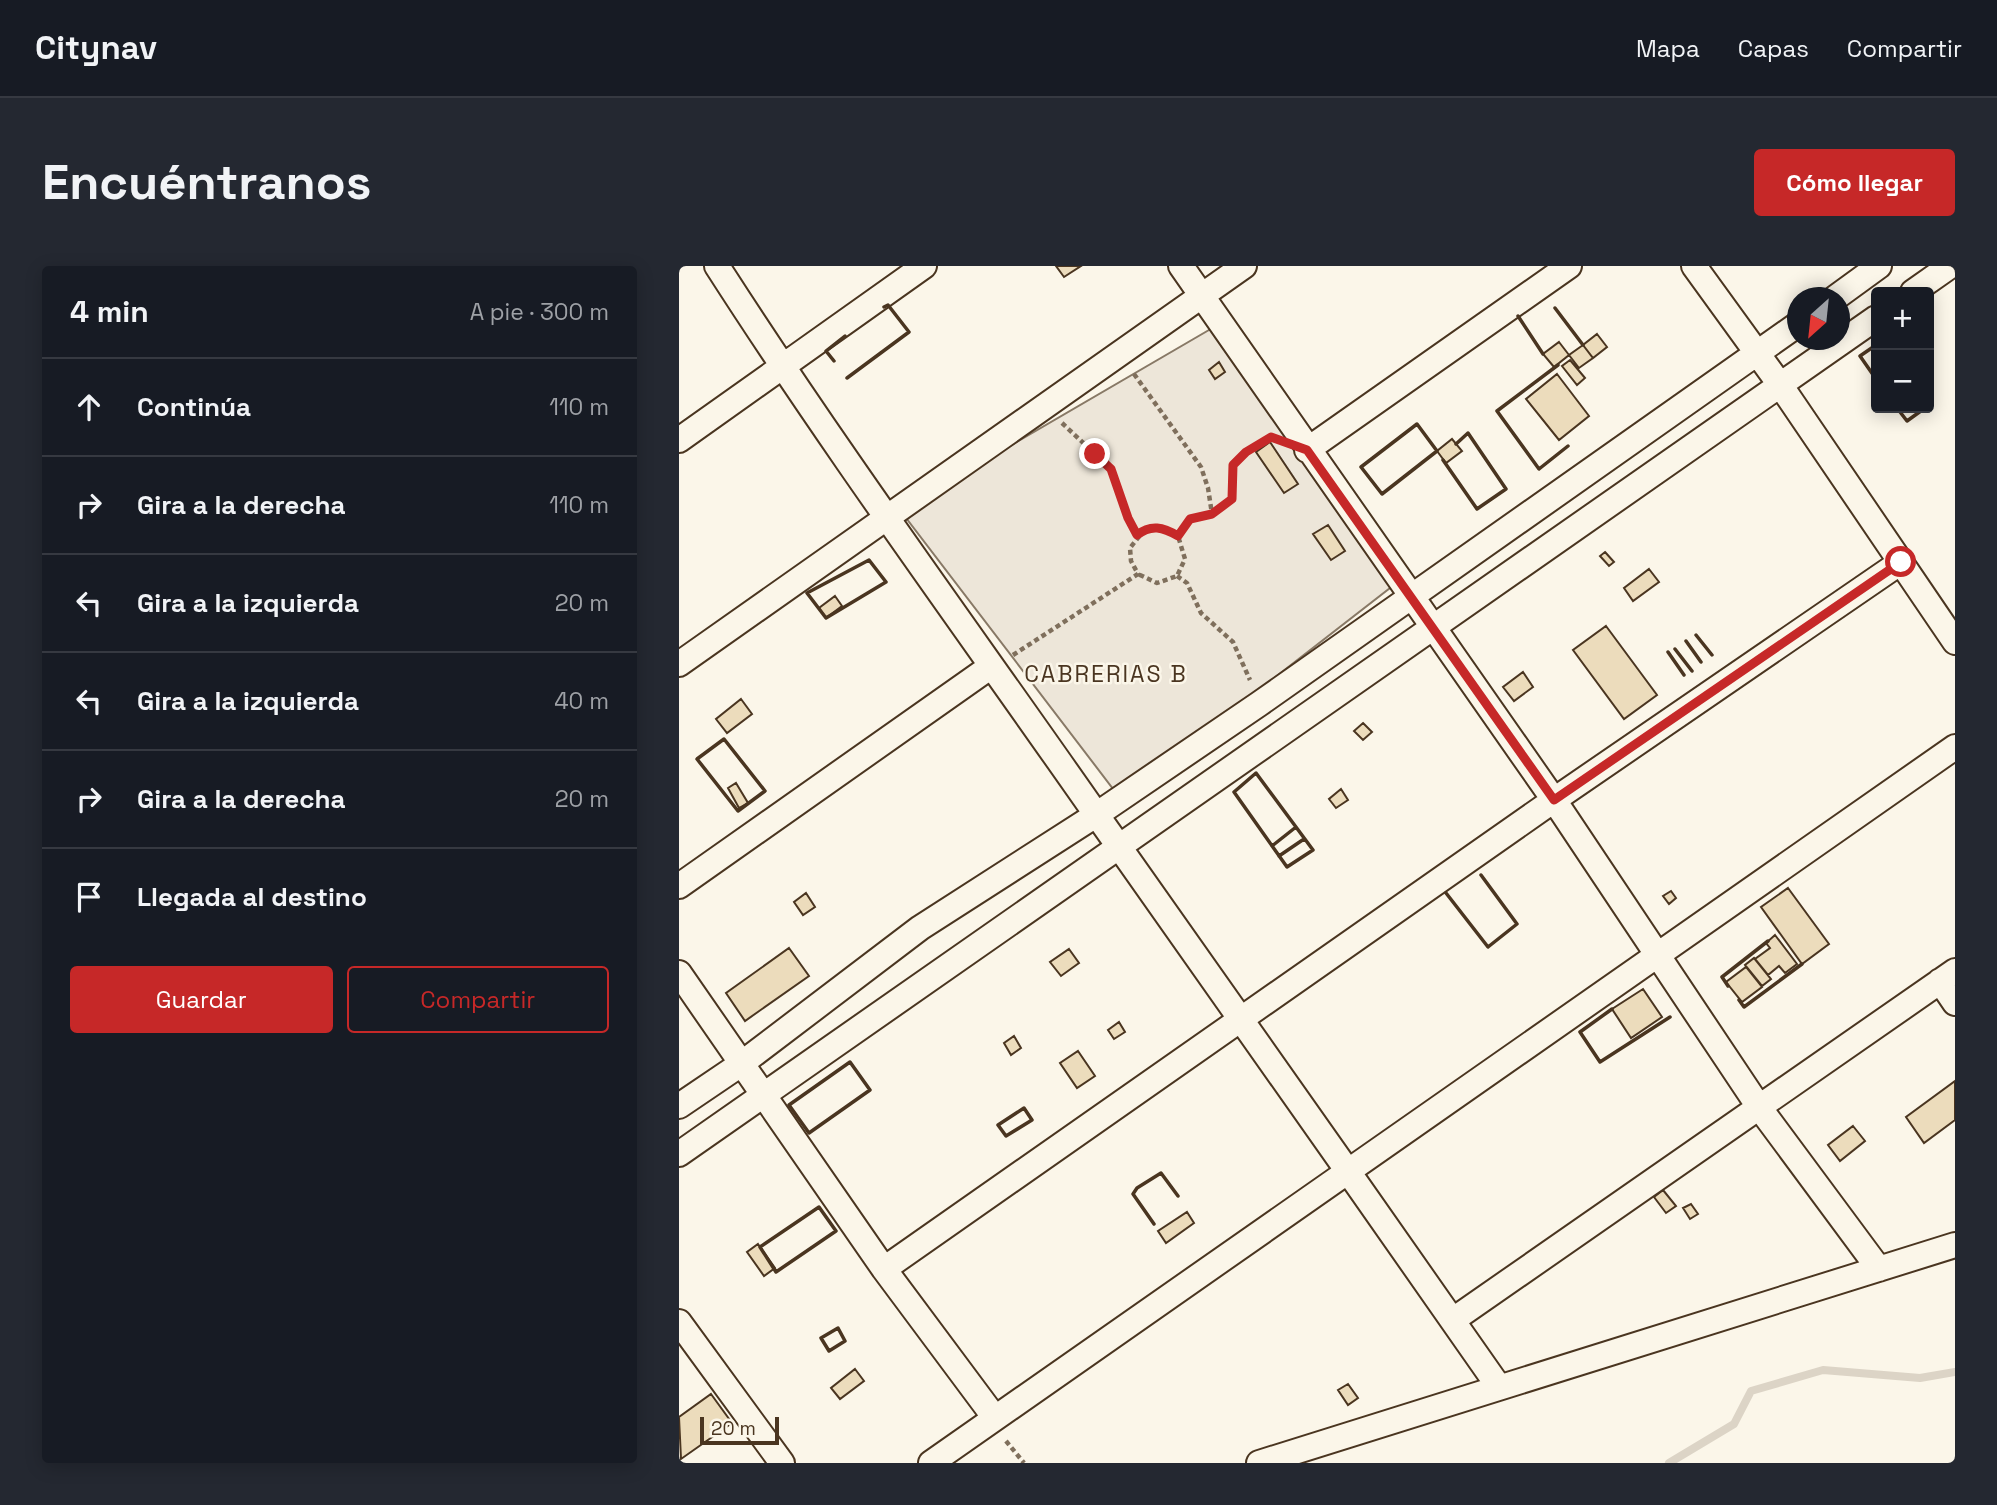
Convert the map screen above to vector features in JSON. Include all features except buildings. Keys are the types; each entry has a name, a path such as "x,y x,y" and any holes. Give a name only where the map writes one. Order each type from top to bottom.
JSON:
{"street":[{"path":"717,266 781,367 990,667 1350,1171 1499,1387"},
{"path":"679,440 923,266"},
{"path":"1181,266 1554,800 1759,1107 1879,1269"},
{"path":"679,664 1051,405 1244,266"},
{"path":"1307,450 1569,266"},
{"path":"1694,266 1781,386 1955,642"},
{"path":"1850,287 1879,266"},
{"path":"1920,287 1949,266 1955,275"},
{"path":"679,1154 1871,322"},
{"path":"679,1106 741,1064 921,928 1097,815 1259,704 1787,332"},
{"path":"884,1269 1554,800 1901,562"},
{"path":"679,886 990,667"},
{"path":"931,1463 1955,747"},
{"path":"679,973 884,1269 995,1418"},
{"path":"1453,1320 1947,976 1955,1003"},
{"path":"1259,1463 1955,1245"},
{"path":"679,1322 782,1463"}],"path":[{"path":"1120,354 1201,467 1209,488 1212,514"},
{"path":"1051,405 1062,422 1111,469 1128,518 1137,535"},
{"path":"1178,536 1190,519 1212,514 1232,499 1233,465 1246,452 1271,437 1307,450"},
{"path":"1154,527 1167,529 1178,536 1185,559 1177,576 1157,583 1137,575 1130,554 1137,535 1154,527"},
{"path":"990,667 1023,650 1137,575"},
{"path":"1177,576 1187,583 1201,613 1233,642 1259,704"}],"shaded area":[{"path":"1221,323 1399,581 1120,798 900,510"}],"waterway":[{"path":"1669,1463 1734,1424 1751,1391 1823,1370 1920,1378 1955,1372"}],"wall":[{"path":"847,378 909,332 888,305 884,307"},
{"path":"1555,308 1583,345"},
{"path":"1518,316 1543,354"},
{"path":"834,361 826,351 845,336"},
{"path":"1871,348 1860,356 1871,372"},
{"path":"1558,365 1497,411 1539,469 1568,446"},
{"path":"1901,413 1907,421 1918,413"},
{"path":"1417,424 1437,451 1382,494 1361,467 1417,424"},
{"path":"1443,460 1477,509 1506,489 1468,433 1456,444"},
{"path":"869,560 886,582 826,618 807,593 869,560"},
{"path":"1696,635 1712,655"},
{"path":"1686,641 1701,662"},
{"path":"1675,649 1692,671"},
{"path":"1668,652 1684,675"},
{"path":"724,739 765,791 738,811 697,759 724,739"},
{"path":"1256,773 1313,850 1287,867 1234,792 1256,773"},
{"path":"1272,846 1296,827"},
{"path":"1279,856 1304,839"},
{"path":"1446,893 1488,947 1517,924 1481,875"},
{"path":"1728,986 1722,977 1768,941"},
{"path":"1739,1000 1744,1007 1802,964"},
{"path":"1612,1009 1580,1032 1600,1062 1670,1017"},
{"path":"850,1062 870,1090 809,1133 789,1105 850,1062"},
{"path":"1024,1108 1032,1120 1006,1136 998,1125 1024,1108"},
{"path":"1154,1224 1133,1194 1137,1188 1161,1173 1178,1196"},
{"path":"819,1207 836,1231 776,1272 760,1247 819,1207"},
{"path":"838,1328 845,1341 829,1351 821,1338 838,1328"}],"district":[{"name":"CABRERIAS B","path":"1106,674"}],"route":[{"path":"1095,454 1111,469 1128,518 1137,535 1154,527 1167,529 1178,536 1184,523 1212,514 1232,499 1233,465 1246,452 1271,437 1307,450 1554,800 1901,562"}]}
